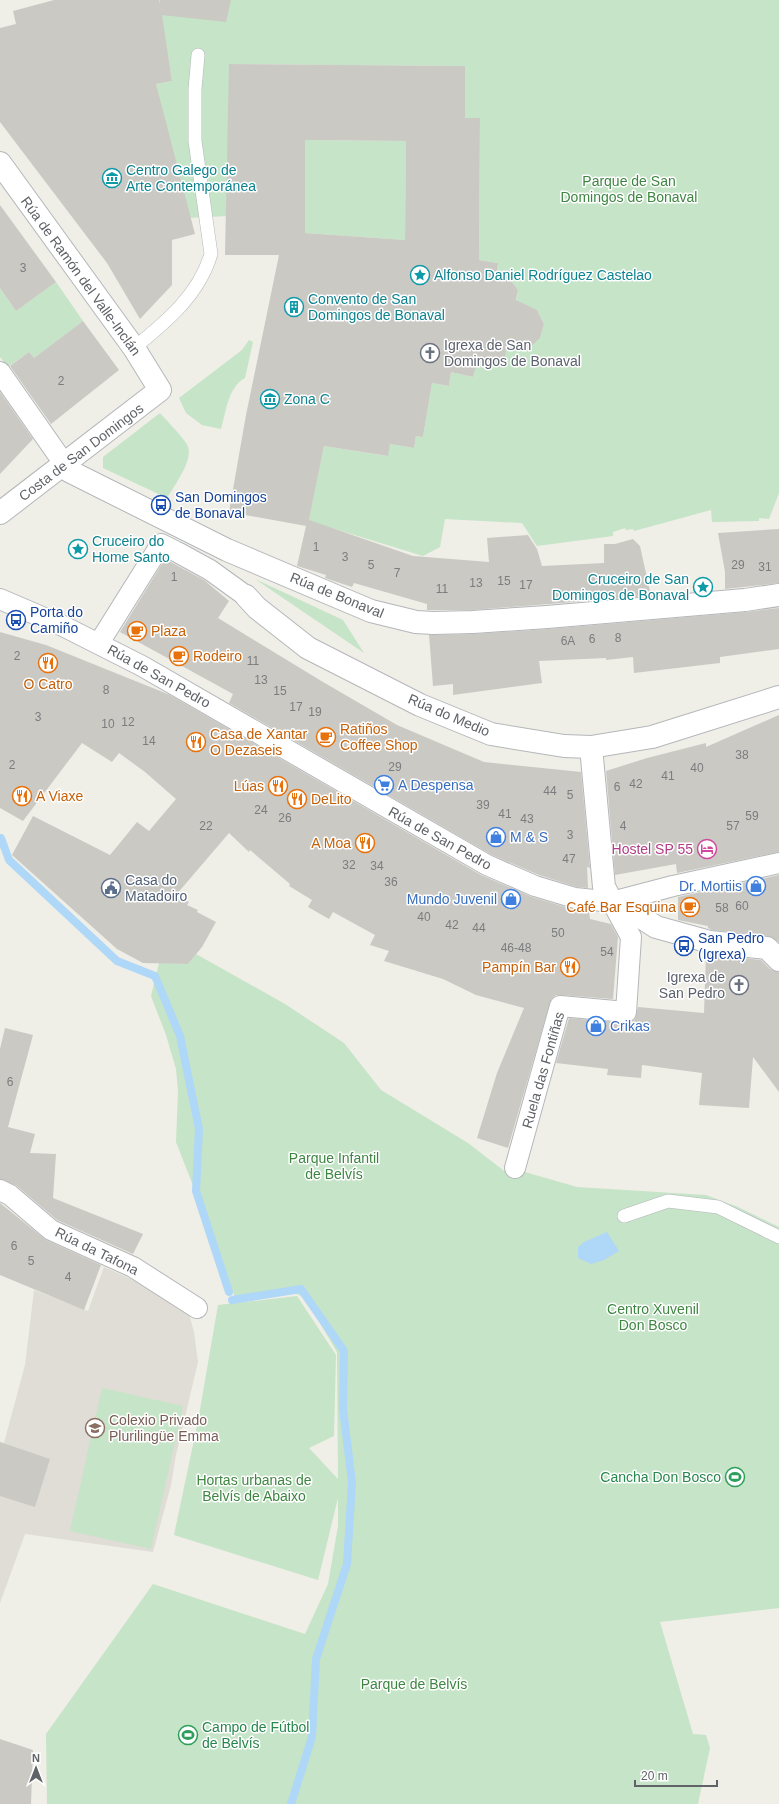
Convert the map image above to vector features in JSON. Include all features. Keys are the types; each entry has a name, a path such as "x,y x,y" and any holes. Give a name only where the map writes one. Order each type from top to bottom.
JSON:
{"street":[{"name":"Rúa de Ramón del Valle-Inclán","path":"0,163 134,348 160,390"},
{"path":"0,372 65,465"},
{"name":"Costa de San Domingos","path":"0,513 65,465 160,390"},
{"name":"Rúa de Bonaval","path":"65,465 69,471 228,550 371,611 410,621 433,623 547,617 745,600 779,595"},
{"name":"Rúa do Medio","path":"98,643 172,549 210,570 246,596 257,608 308,648 420,705 491,734 564,746 591,747 652,737 779,697"},
{"name":"Rúa de San Pedro","path":"0,599 98,643 222,711 374,801 487,865 535,886 575,898 612,902 672,886 779,864"},
{"path":"591,747 604,887 612,902 630,910 656,927 710,942 767,948 779,960"},
{"name":"Ruela das Fontiñas","path":"515,1168 560,1006 626,1012 631,937 612,902"},
{"name":"Rúa da Tafona","path":"0,1190 10,1195 51,1230 133,1267 197,1308"}],"lane":[{"path":"134,348 158,328 189,298 208,263 211,254 195,141 195,89 198,55"},
{"path":"624,1216 668,1201 708,1205 718,1207 779,1237"}],"shaded area":[{"name":"Colexio Privado Plurilingüe Emma","path":"104,1267 158,1291 189,1314 194,1332 198,1362 176,1455 171,1485 153,1552 25,1534 0,1603 0,1442 4,1443 25,1365 34,1290 88,1311"}],"green space":[{"name":"Parque de San Domingos de Bonaval","path":"159,0 779,0 779,493 769,519 759,518 759,521 712,522 711,510 634,531 633,529 626,530 625,528 613,532 613,536 537,546 522,523 445,519 440,547 423,556 335,529 308,524 324,446 387,456 390,444 414,448 416,436 423,437 432,383 449,386 451,372 473,377 476,363 493,365 506,348 540,338 544,324 537,310 516,303 518,290 511,282 506,279 495,280 498,263 479,260 480,118 465,118 465,66 229,64 229,216 187,218 156,84 172,81"},
{"path":"305,140 406,141 405,240 305,233"},
{"path":"56,282 83,321 34,358 29,352 8,367 0,357 0,288 16,311"},
{"path":"249,340 253,342 245,378 235,387 228,400 221,429 202,425 186,413 179,398 242,350"},
{"path":"160,413 184,440 188,447 189,453 182,473 167,498 103,468 103,457"},
{"path":"255,579 343,620 364,653"},
{"name":"Parque de Belvís","path":"196,954 285,1004 344,1043 381,1090 468,1143 508,1174 523,1169 525,1172 577,1187 706,1195 738,1207 779,1227 779,1608 660,1622 693,1734 706,1735 710,1748 698,1804 47,1804 46,1734 153,1584 305,1634 328,1584 338,1526 338,1498 318,1580 174,1535 198,1421 218,1305 297,1296 336,1355 334,1436 309,1448 338,1479 337,1352 305,1298 295,1293 236,1300 176,1142 178,1091 176,1069 166,1035 151,996 159,963 188,964"},
{"path":"102,1388 183,1406 151,1549 70,1531"}],"water":[{"path":"607,1232 619,1251 604,1260 591,1264 578,1258 578,1247 584,1242"}],"building":[{"name":"Centro Galego de Arte Contemporánea","path":"54,0 159,0 160,4 160,0 231,0 226,22 162,15 172,81 156,84 195,234 172,240 172,285 140,319 107,263 0,122 0,28 16,24 13,11"},
{"path":"229,64 465,66 465,118 480,118 479,260 498,263 496,277 511,281 518,290 516,300 537,310 544,324 540,338 530,347 506,348 505,358 491,365 477,363 473,377 451,372 449,386 432,383 423,437 416,436 414,448 390,444 388,456 324,446 309,520 413,556 489,562 487,538 528,535 537,549 542,566 604,563 604,544 615,544 633,539 640,546 651,596 472,610 427,610 427,604 354,583 352,587 325,578 326,575 297,566 306,526 229,512 246,415 279,255 225,255","holes":["305,140 406,141 405,240 305,233"]},
{"path":"0,205 56,282 16,311 0,288"},
{"path":"83,321 119,370 51,424 10,366 29,352 34,358"},
{"path":"0,392 33,439 0,474"},
{"path":"779,529 779,583 725,589 725,572 718,533"},
{"path":"165,559 204,580 229,601 218,618 397,725 484,762 581,772 590,868 587,867 588,888 577,887 539,875 492,855 229,703 233,694 120,632"},
{"path":"779,608 779,649 720,657 720,663 634,673 633,657 606,660 606,658 539,661 542,683 453,695 453,684 433,686 429,635 473,634 548,629"},
{"path":"0,632 46,645 170,695 481,875 532,897 572,909 589,911 590,919 611,924 618,937 613,999 556,995 551,999 508,1148 477,1138 497,1073 524,1008 476,995 443,979 384,961 389,951 370,945 375,935 333,912 329,919 308,907 312,900 289,886 290,884 250,850 249,852 229,833 176,895 189,902 187,905 198,910 197,912 216,922 202,947 188,964 143,963 117,949 12,855 33,816 110,855 137,822 149,831 176,799 145,772 119,753 112,762 82,743 23,821 0,808"},
{"path":"779,715 779,852 677,873 676,864 615,875 606,771 647,758 706,743 706,747"},
{"path":"779,875 779,942 768,936 712,930 708,928 708,926 678,920 678,897"},
{"path":"706,954 761,960 770,969 779,972 779,1092 753,1057 749,1108 699,1105 702,1073 642,1065 641,1078 607,1075 608,1069 556,1063 569,1018 631,1023 635,1019 638,1007 704,1013"},
{"path":"5,1028 33,1035 8,1127 35,1134 30,1153 56,1154 53,1198 143,1234 133,1254 57,1220 17,1186 0,1179 0,1049"},
{"path":"0,1203 46,1240 101,1265 84,1310 0,1275"},
{"path":"0,1442 50,1459 35,1507 0,1496"},
{"path":"0,1739 33,1750 31,1804 0,1804"}],"waterway":[{"path":"1,838 9,860 117,961 155,976 180,1036 199,1129 196,1191 229,1292"},
{"path":"232,1300 301,1289 344,1351 343,1409 352,1482 347,1564 316,1659 312,1737 291,1804"}],"place":[{"name":"Centro Galego de Arte Contemporánea","path":"112,178"},
{"name":"Alfonso Daniel Rodríguez Castelao","path":"420,275"},
{"name":"Convento de San Domingos de Bonaval","path":"294,307"},
{"name":"Igrexa de San Domingos de Bonaval","path":"430,353"},
{"name":"Zona C","path":"270,399"},
{"name":"San Domingos de Bonaval","path":"161,505"},
{"name":"Cruceiro do Home Santo","path":"78,549"},
{"name":"Cruceiro de San Domingos de Bonaval","path":"703,587"},
{"name":"Porta do Camiño","path":"16,620"},
{"name":"Plaza","path":"137,631"},
{"name":"Rodeiro","path":"179,656"},
{"name":"O Catro","path":"48,663"},
{"name":"Ratiños Coffee Shop","path":"326,737"},
{"name":"Casa de Xantar O Dezaseis","path":"196,742"},
{"name":"A Despensa","path":"384,785"},
{"name":"Lúas","path":"278,786"},
{"name":"A Viaxe","path":"22,796"},
{"name":"DeLito","path":"297,799"},
{"name":"M & S","path":"496,837"},
{"name":"A Moa","path":"365,843"},
{"name":"Hostel SP 55","path":"707,849"},
{"name":"Dr. Mortiis","path":"756,886"},
{"name":"Casa do Matadoiro","path":"111,888"},
{"name":"Mundo Juvenil","path":"511,899"},
{"name":"Café Bar Esquina","path":"690,907"},
{"name":"San Pedro (Igrexa)","path":"684,946"},
{"name":"Pampín Bar","path":"570,967"},
{"name":"Igrexa de San Pedro","path":"739,985"},
{"name":"Crikas","path":"596,1026"},
{"name":"Colexio Privado Plurilingüe Emma","path":"95,1428"},
{"name":"Cancha Don Bosco","path":"735,1477"},
{"name":"Campo de Fútbol de Belvís","path":"188,1735"}],"park label":[{"name":"Parque Infantil de Belvís","path":"334,1166"},
{"name":"Centro Xuvenil Don Bosco","path":"653,1318"},
{"name":"Hortas urbanas de Belvís de Abaixo","path":"254,1488"}]}
